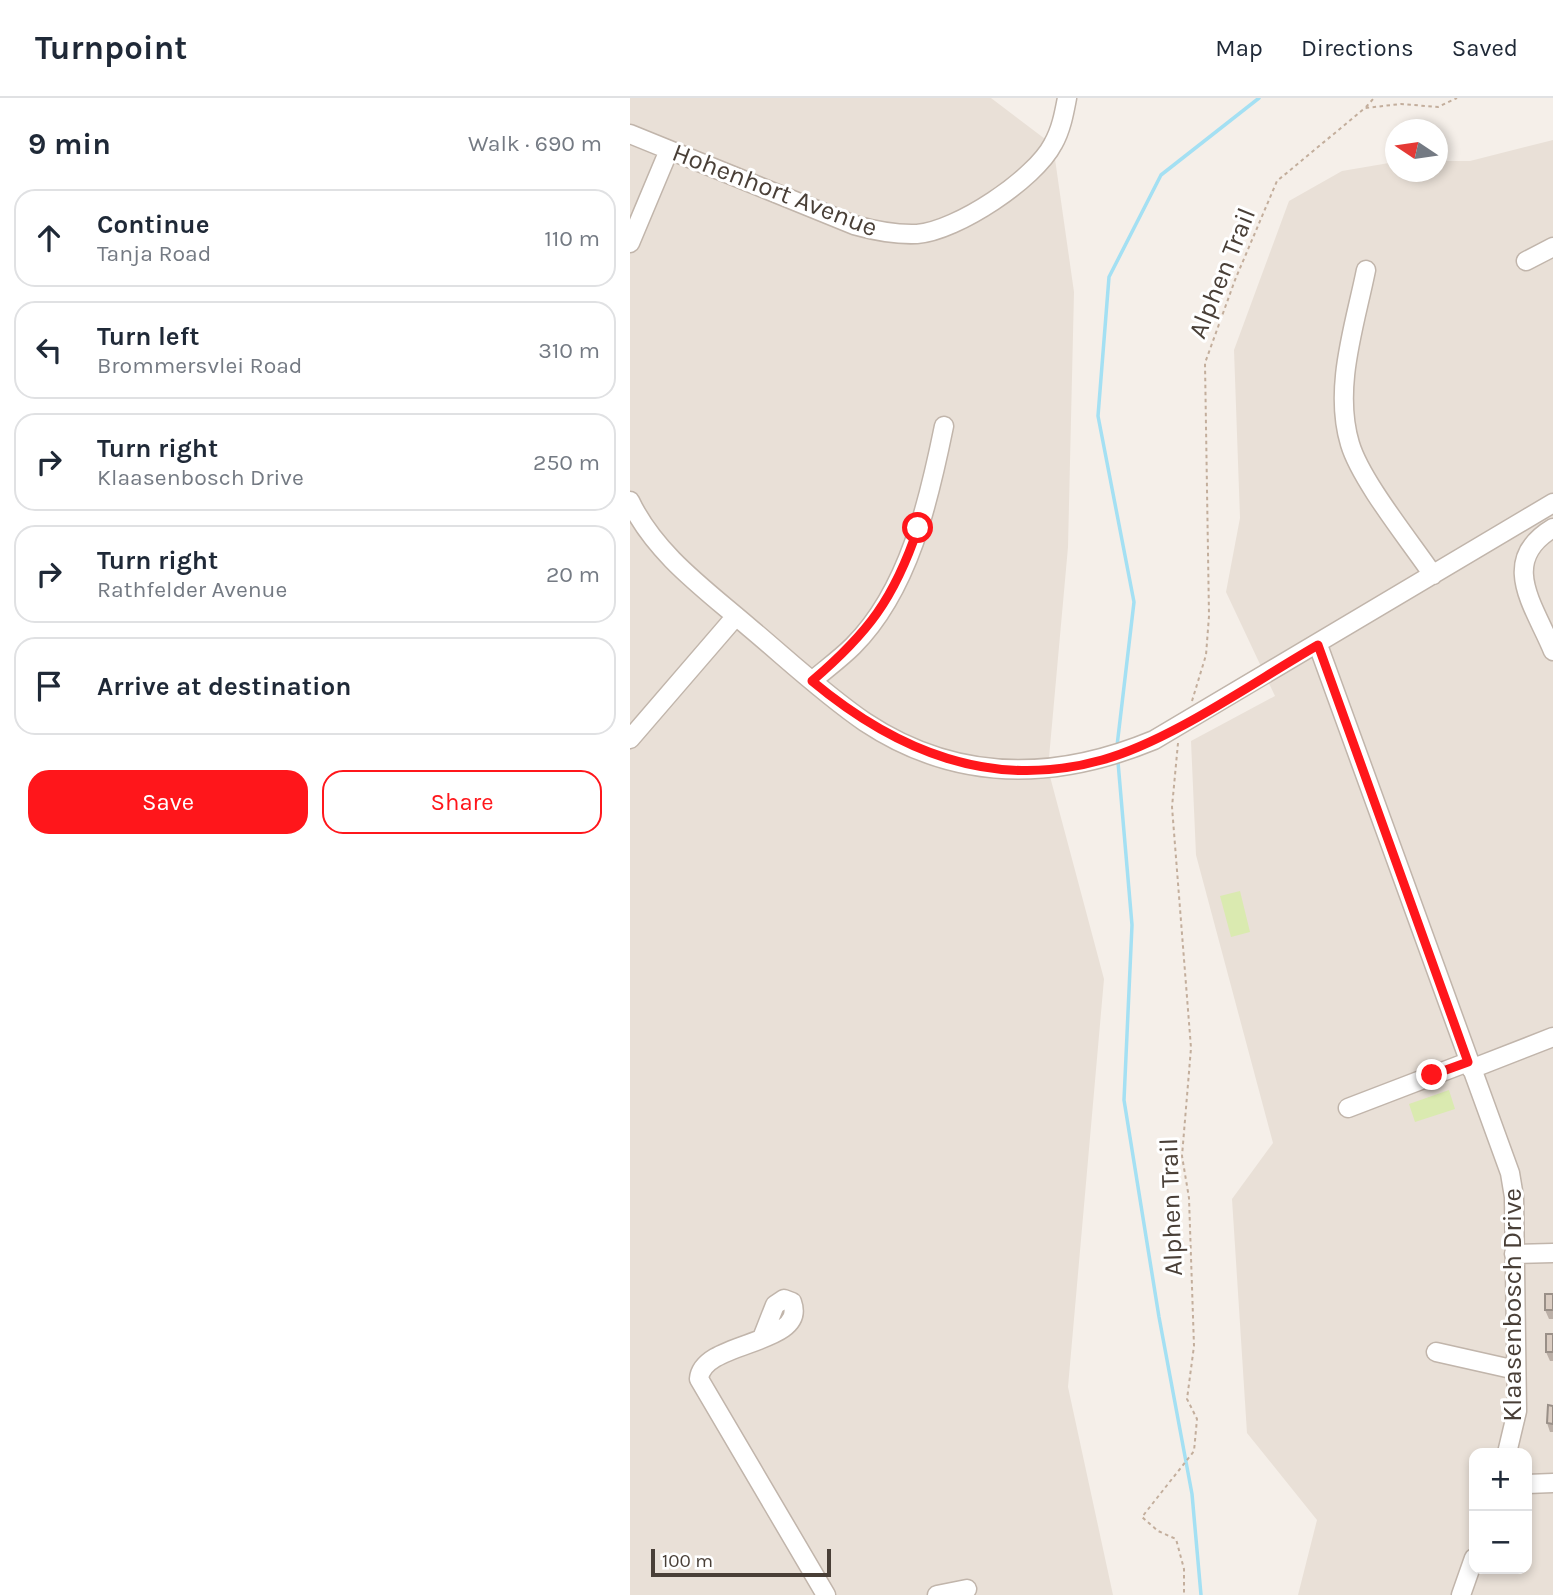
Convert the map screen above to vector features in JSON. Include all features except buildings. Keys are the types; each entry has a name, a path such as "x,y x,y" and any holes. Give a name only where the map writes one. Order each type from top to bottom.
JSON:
{"street":[{"name":"Hohenhort Avenue","path":"630,134 854,225 890,234 920,234 949,227 983,208 1040,161 1053,145 1067,98"},
{"path":"630,243 669,150"},
{"path":"1526,261 1553,247"},
{"path":"1366,270 1346,375 1344,401 1350,446 1384,503 1433,575"},
{"path":"812,681 854,645 886,603 910,551 929,494 944,426"},
{"path":"630,501 655,541 686,573 812,681 866,723 940,758 998,770 1048,769 1100,761 1154,740 1553,503"},
{"path":"1553,528 1533,542 1522,569 1526,586 1553,650"},
{"path":"630,739 736,615"},
{"name":"Klaasenbosch Drive","path":"1318,645 1510,1173 1516,1421 1508,1448"},
{"path":"1348,1108 1553,1037"},
{"path":"1514,1254 1553,1253"},
{"path":"762,1338 709,1362 700,1372 699,1379 826,1595"},
{"path":"1436,1352 1516,1370"},
{"path":"1532,1484 1553,1483"},
{"path":"1461,1595 1469,1572"},
{"path":"937,1595 967,1589"}],"path":[{"name":"Alphen Trail","path":"1191,704 1206,655 1209,616 1205,363 1277,181 1374,98"},
{"path":"1365,108 1401,104 1438,107 1457,98"},
{"name":"Alphen Trail","path":"1178,736 1172,807 1191,1048 1182,1156 1189,1198 1194,1346 1187,1399 1197,1419 1194,1451 1142,1517 1158,1531 1176,1539 1184,1569 1184,1595"}],"shaded area":[{"path":"630,98 991,98 1053,145 1074,292 1068,547 1048,769 1104,979 1068,1387 1113,1595 630,1595"},
{"path":"1553,140 1553,1595 1298,1595 1317,1520 1247,1433 1232,1199 1273,1143 1196,855 1191,741 1275,696 1226,592 1240,518 1234,350 1289,201 1342,171 1385,164 1385,182 1448,182 1448,161 1470,161"}],"green space":[{"path":"1240,891 1250,932 1231,937 1220,896"},
{"path":"1449,1090 1455,1109 1415,1122 1409,1104"}],"waterway":[{"path":"1117,746 1134,602 1098,416 1109,277 1161,175 1259,98"},
{"path":"1118,762 1132,925 1124,1100 1159,1317 1192,1494 1201,1595"}],"route":[{"path":"918,528 886,603 854,645 812,681 866,723 911,747 940,758 998,770 1048,769 1100,761 1154,740 1318,645 1468,1062 1432,1075"}]}
